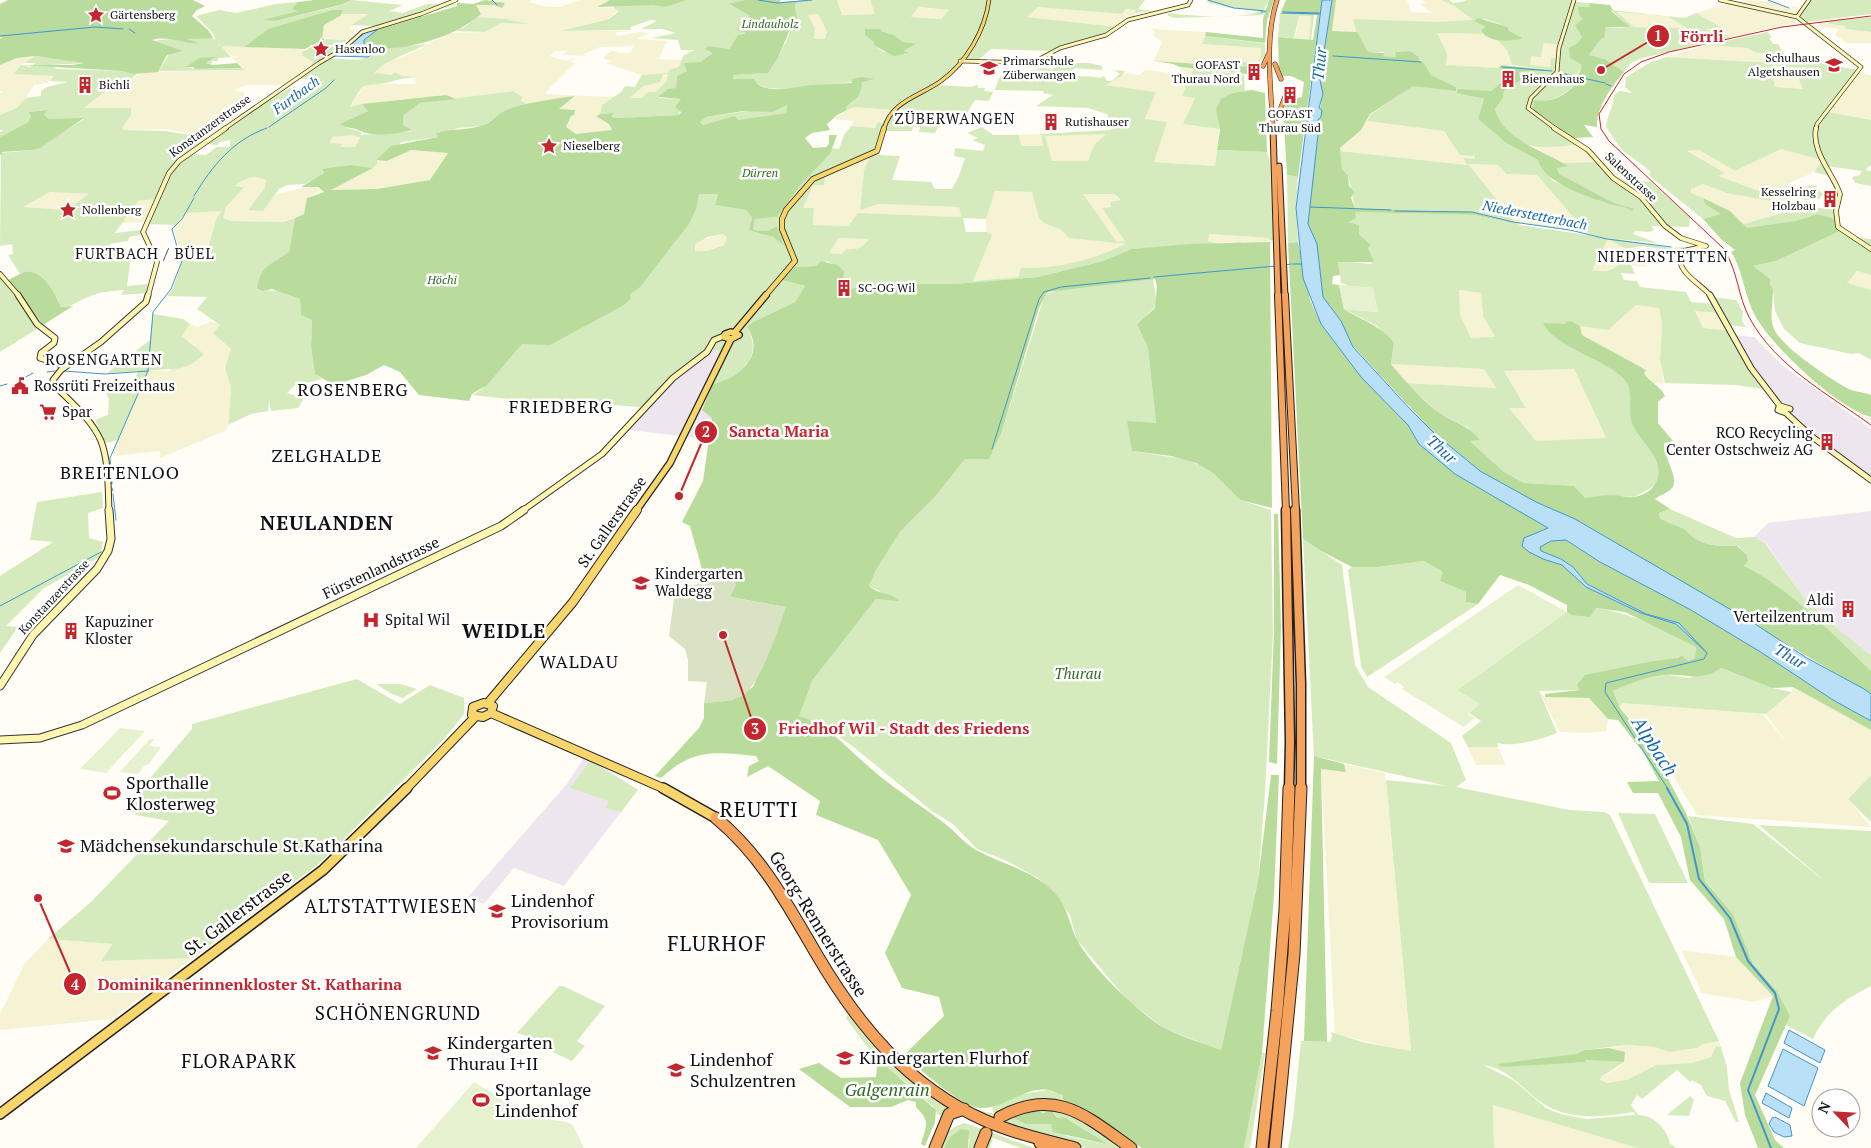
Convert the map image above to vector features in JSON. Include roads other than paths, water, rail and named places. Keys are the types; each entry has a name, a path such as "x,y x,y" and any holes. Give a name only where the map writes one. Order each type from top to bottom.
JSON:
{"highway":[{"path":"1262,1148 1280,970 1290,783 1289,602 1277,118 1271,18 1277,0"},
{"path":"1263,66 1272,44 1275,18 1281,0"},
{"path":"1270,51 1298,612 1300,758 1293,970 1275,1148"},
{"path":"1275,64 1281,79"},
{"path":"1266,86 1272,103"},
{"path":"1277,118 1285,97"},
{"name":"Georg-Rennerstrasse","path":"716,818 740,839 764,865 788,901 849,1008 870,1036 919,1081 964,1109 1021,1134 1040,1145 1054,1148"},
{"path":"1000,1117 1009,1111 1028,1104 1054,1104 1086,1116 1132,1148"},
{"path":"935,1148 949,1114 964,1109"},
{"path":"980,1148 986,1133"},
{"name":"Georg-Rennerstrasse","path":"1021,1134 1075,1148"}],"main road":[{"name":"St. Gallerstrasse","path":"0,1114 323,870 376,820 475,717 471,713 474,708 480,704 488,703 573,602 670,464 730,336 794,262 794,256 783,236 782,219 805,186 820,175 874,154 880,148 884,126 892,113 943,79 960,61 985,23 989,0"},
{"path":"475,717 483,717 491,713 493,706 488,703"},
{"name":"Georg-Rennerstrasse","path":"491,713 644,779 682,797 716,818"}],"street":[{"path":"447,4 456,0"},
{"path":"960,61 1032,63 1060,48 1106,35 1128,20 1189,4 1191,0"},
{"path":"1557,73 1559,48 1574,0"},
{"path":"1720,0 1797,18 1860,67 1857,74 1816,124 1815,132 1821,160 1835,178 1840,192 1835,210 1837,225 1842,231 1871,249"},
{"path":"1797,18 1809,0"},
{"name":"Konstanzerstrasse","path":"0,686 29,640 94,574 105,556 110,543 111,527 103,451 93,427 54,384 54,376 65,366 98,344 146,302 157,262 143,232 168,172 176,163 343,48 361,32 447,4"},
{"name":"Salenstrasse","path":"1557,73 1531,98 1528,108 1549,125 1588,150 1614,178 1645,201 1665,226 1679,237 1706,246 1679,252 1684,274 1710,295 1763,385 1780,406"},
{"path":"0,274 17,293 37,324 55,338 54,344 42,353 40,358 65,366"},
{"name":"Fürstenlandstrasse","path":"0,740 40,738 82,725 501,526 602,454 669,381 705,353 714,340 730,336"},
{"path":"1780,406 1777,408 1786,412 1810,436 1871,480"}],"water":[{"name":"Thur","path":"1322,0 1332,0 1320,80 1323,94 1319,108 1322,110 1321,117 1318,120 1319,126 1308,224 1317,244 1323,297 1341,321 1353,347 1434,433 1480,471 1536,502 1575,519 1752,622 1807,658 1864,689 1871,694 1871,721 1833,700 1759,651 1691,610 1600,562 1566,540 1551,541 1540,547 1541,551 1561,559 1573,567 1587,584 1646,614 1679,623 1707,653 1676,624 1641,613 1586,587 1562,565 1529,552 1522,546 1524,538 1548,528 1455,474 1419,444 1408,425 1361,377 1321,324 1303,278 1296,208"},
{"path":"369,30 377,30 364,40 364,48 375,52 368,57 333,56"},
{"path":"1789,1030 1825,1050 1820,1063 1784,1043"},
{"path":"1783,1049 1818,1068 1804,1106 1768,1086"},
{"path":"1766,1093 1792,1108 1789,1118 1762,1103"},
{"path":"1775,1117 1790,1125 1792,1136 1784,1137 1774,1132 1769,1124 1772,1118"}],"waterway":[{"path":"492,0 497,5"},
{"path":"758,0 777,3 812,0"},
{"path":"1208,0 1234,8 1266,11"},
{"path":"1768,0 1789,8"},
{"path":"1283,12 1319,13"},
{"path":"1283,13 1320,14"},
{"path":"0,36 95,27 123,29"},
{"path":"129,29 135,33"},
{"name":"Thur","path":"1333,56 1421,62"},
{"path":"1502,67 1552,71"},
{"path":"1561,73 1605,83"},
{"name":"Furtbach","path":"269,127 326,88 334,80"},
{"path":"1606,84 1611,86"},
{"name":"Furtbach","path":"194,196 208,174 224,155 244,139 267,128"},
{"name":"Furtbach","path":"181,261 172,229 182,219 194,198"},
{"name":"Niederstetterbach","path":"1310,207 1391,210"},
{"name":"Niederstetterbach","path":"1395,211 1472,212 1513,222 1570,230 1607,239 1671,247"},
{"name":"Furtbach","path":"148,371 153,312 171,289 182,261"},
{"path":"1285,265 1291,264"},
{"path":"1293,264 1302,264"},
{"path":"1154,277 1276,266"},
{"path":"992,449 1039,299 1044,292 1061,287 1150,278"},
{"path":"47,372 55,371"},
{"path":"63,371 105,374 148,371"},
{"path":"112,484 110,458 148,371"},
{"path":"24,378 33,373"},
{"path":"0,386 7,384"},
{"path":"113,494 116,520"},
{"path":"0,606 101,552"},
{"name":"Alpbach","path":"1668,789 1605,692 1606,683 1704,659 1707,653"},
{"name":"Alpbach","path":"1667,788 1687,824 1699,879 1730,918 1748,961 1775,993 1779,1009 1748,1090 1771,1148"}],"railway":[{"path":"1871,16 1782,27 1669,52 1641,62 1624,74 1599,114 1601,129 1609,141 1724,249 1732,266 1745,309 1760,334 1773,350 1804,378 1871,425"}],"place":[{"name":"Gärtensberg","path":"96,15"},
{"name":"Hasenloo","path":"321,49"},
{"name":"Schulhaus Algetshausen","path":"1834,65"},
{"name":"Primarschule Züberwangen","path":"989,68"},
{"name":"Förrli","path":"1601,70"},
{"name":"GOFAST Thurau Nord","path":"1254,72"},
{"name":"Bienenhaus","path":"1508,79"},
{"name":"Bichli","path":"85,85"},
{"name":"GOFAST Thurau Süd","path":"1290,95"},
{"name":"Rutishauser","path":"1051,122"},
{"name":"Nieselberg","path":"549,146"},
{"name":"Kesselring Holzbau","path":"1830,199"},
{"name":"Nollenberg","path":"68,210"},
{"name":"SC-OG Wil","path":"844,288"},
{"name":"Rossrüti Freizeithaus","path":"20,386"},
{"name":"Spar","path":"48,412"},
{"name":"RCO Recycling Center Ostschweiz AG","path":"1827,442"},
{"name":"Sancta Maria","path":"679,496"},
{"name":"Kindergarten Waldegg","path":"641,583"},
{"name":"Aldi Verteilzentrum","path":"1848,609"},
{"name":"Spital Wil","path":"371,620"},
{"name":"Kapuziner Kloster","path":"71,631"},
{"name":"Friedhof Wil - Stadt des Friedens","path":"723,635"},
{"name":"Sporthalle Klosterweg","path":"112,793"},
{"name":"Mädchensekundarschule St.Katharina","path":"66,846"},
{"name":"Dominikanerinnenkloster St. Katharina","path":"38,898"},
{"name":"Lindenhof Provisorium","path":"497,911"},
{"name":"Kindergarten Thurau I+II","path":"433,1053"},
{"name":"Kindergarten Flurhof","path":"845,1058"},
{"name":"Lindenhof Schulzentren","path":"676,1070"},
{"name":"Sportanlage Lindenhof","path":"481,1100"}],"district":[{"name":"ZÜBERWANGEN","path":"955,119"},
{"name":"FURTBACH / BÜEL","path":"145,254"},
{"name":"NIEDERSTETTEN","path":"1663,257"},
{"name":"ROSENGARTEN","path":"104,360"},
{"name":"ROSENBERG","path":"353,390"},
{"name":"FRIEDBERG","path":"561,407"},
{"name":"ZELGHALDE","path":"327,456"},
{"name":"BREITENLOO","path":"120,473"},
{"name":"NEULANDEN","path":"327,523"},
{"name":"WEIDLE","path":"504,631"},
{"name":"WALDAU","path":"579,662"},
{"name":"REUTTI","path":"759,810"},
{"name":"ALTSTATTWIESEN","path":"391,906"},
{"name":"FLURHOF","path":"717,944"},
{"name":"SCHÖNENGRUND","path":"398,1013"},
{"name":"FLORAPARK","path":"239,1061"}],"park label":[{"name":"Lindauholz","path":"770,24"},
{"name":"Dürren","path":"760,173"},
{"name":"Höchi","path":"442,280"},
{"name":"Thurau","path":"1078,674"},
{"name":"Galgenrain","path":"887,1090"}]}
